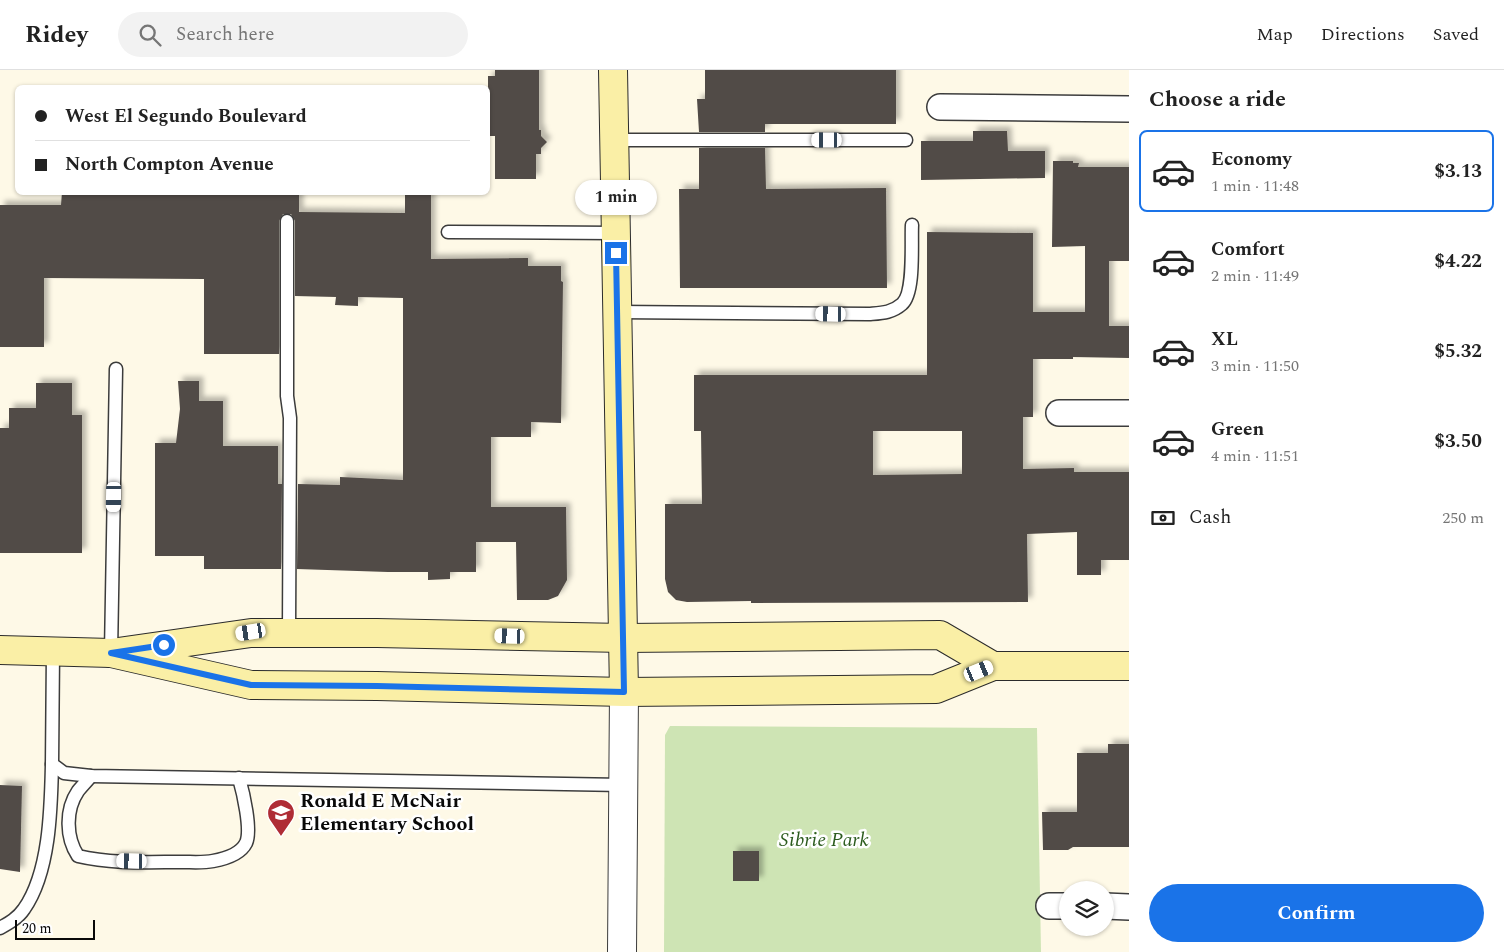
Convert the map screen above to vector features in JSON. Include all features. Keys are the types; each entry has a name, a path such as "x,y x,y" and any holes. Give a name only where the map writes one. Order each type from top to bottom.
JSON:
{"main road":[{"path":"613,70 624,692"},
{"path":"0,650 111,653 251,632 624,638 940,635 993,666"},
{"path":"111,653 251,685 624,692 936,689 993,666 1129,666"}],"street":[{"path":"940,107 1129,109"},
{"path":"1059,413 1129,413"},
{"path":"622,952 624,692"},
{"path":"1114,906 1129,906"}],"lane":[{"path":"614,140 906,140"},
{"path":"287,221 287,396 290,428 289,632"},
{"path":"617,312 869,314 889,312 903,304 909,290 912,225"},
{"path":"448,232 615,233"},
{"path":"111,653 116,369"},
{"path":"0,928 13,921 23,910 35,891 49,829 52,764 53,651"},
{"path":"52,764 64,773 91,776 623,784"},
{"path":"91,776 77,792 68,818 72,847 78,856 96,860 168,862 211,862 234,855 246,843 248,822 239,778"}],"green space":[{"name":"Sibrie Park","path":"670,726 1037,728 1041,952 664,952 665,735"}],"building":[{"path":"495,70 539,70 539,130 541,130 541,136 547,142 541,148 541,154 536,154 536,179 495,179 495,136 490,136 490,85 488,85 488,76 495,76"},
{"path":"705,70 896,70 896,124 765,124 765,132 699,132 697,99 705,99"},
{"path":"973,131 1007,131 1008,151 1045,151 1045,178 921,180 921,141 973,141"},
{"path":"699,148 765,148 766,189 886,188 887,288 680,288 679,189 699,189"},
{"path":"1053,161 1073,161 1073,163 1079,163 1078,167 1129,167 1129,261 1109,261 1109,326 1129,326 1129,358 1073,357 1073,359 1033,359 1033,417 1023,417 1023,469 1074,468 1074,472 1129,472 1129,560 1101,560 1101,575 1077,575 1077,532 1027,534 1028,602 687,602 676,600 668,592 665,579 665,504 702,504 701,431 694,431 694,375 927,375 927,232 1033,233 1033,312 1085,312 1085,246 1052,247","holes":["873,431 962,431 962,474 873,475"]},
{"path":"62,195 299,195 299,212 405,213 405,195 431,195 431,259 528,258 528,266 561,266 561,281 563,282 561,423 531,422 531,437 491,437 491,507 566,507 567,580 558,596 548,600 517,600 516,542 476,542 476,572 450,572 450,579 428,580 428,572 297,569 298,484 340,485 340,477 403,480 403,298 358,297 358,306 335,305 336,297 295,296 295,221 291,214 283,214 279,221 279,354 204,354 204,279 44,278 44,347 0,347 0,205 61,205"},
{"path":"178,381 199,381 199,401 223,401 223,446 278,446 278,484 282,484 281,569 204,569 204,556 155,556 155,443 176,443 180,409"},
{"path":"36,383 72,383 72,415 82,415 82,553 0,553 0,428 9,428 9,408 36,408"},
{"path":"1108,744 1129,744 1129,847 1073,847 1068,850 1043,850 1042,812 1077,812 1077,753 1108,753"},
{"path":"0,785 22,786 20,872 0,869"},
{"path":"733,851 759,851 759,881 733,881"}],"place":[{"name":"Ronald E McNair Elementary School","path":"281,837"}],"route":[{"path":"164,645 111,653 251,685 624,692 616,253"}]}
